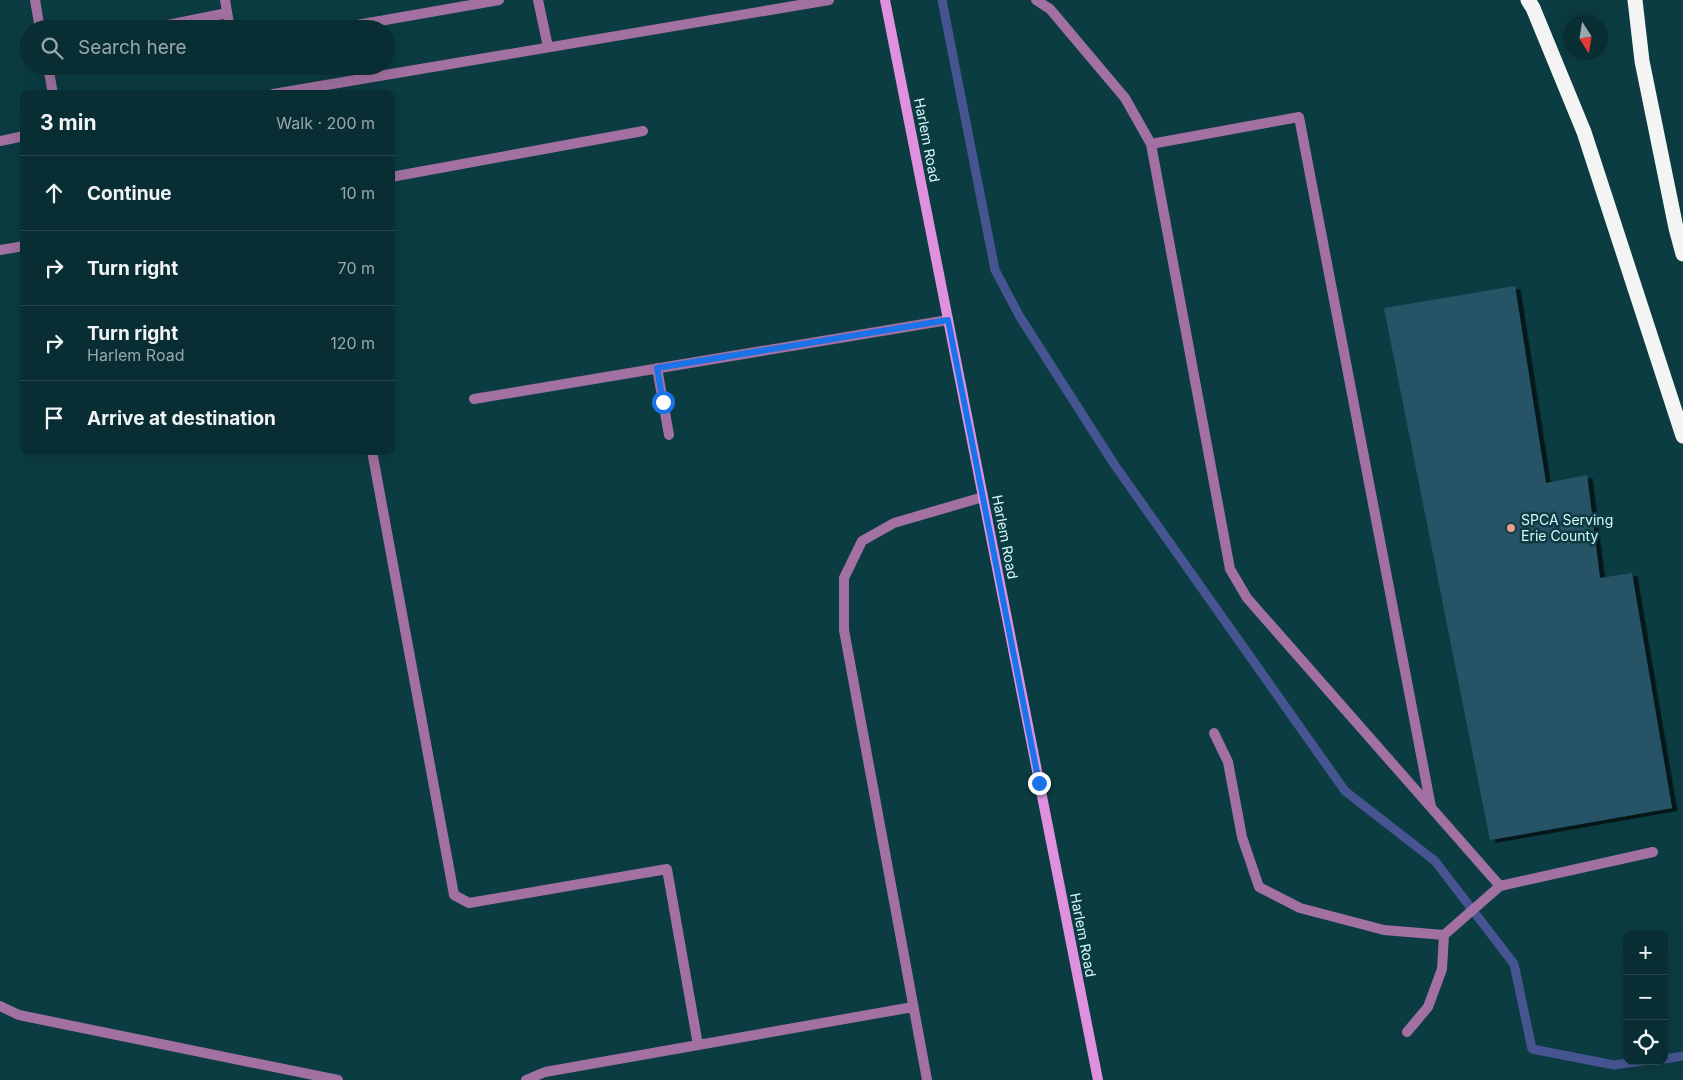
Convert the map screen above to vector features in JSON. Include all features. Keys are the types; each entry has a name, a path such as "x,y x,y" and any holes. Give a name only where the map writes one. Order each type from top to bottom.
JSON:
{"highway":[{"path":"1528,0 1584,132 1683,436"},
{"path":"1635,0 1642,61 1674,219 1683,254"}],"main road":[{"name":"Harlem Road","path":"885,0 1098,1080"}],"lane":[{"path":"35,0 38,20"},
{"path":"225,0 228,20"},
{"path":"385,20 499,0"},
{"path":"538,0 548,47"},
{"path":"325,89 548,47 829,0"},
{"path":"1036,0 1050,9 1125,98 1150,144 1230,569 1247,598 1500,886"},
{"path":"192,20 227,13"},
{"path":"50,75 52,90"},
{"path":"1150,144 1299,117 1432,808"},
{"path":"395,176 643,131"},
{"path":"0,141 20,137"},
{"path":"0,250 20,247"},
{"path":"474,398 948,320"},
{"path":"657,368 670,435"},
{"path":"373,455 454,895 469,903 667,869 698,1045"},
{"path":"927,1080 844,630 844,578 862,541 894,523 983,497"},
{"path":"1214,733 1228,762 1242,837 1259,887 1300,908 1384,930 1444,935"},
{"path":"1406,1032 1428,1007 1442,969 1444,935 1500,886 1653,852"},
{"path":"0,1006 19,1015 338,1080"},
{"path":"526,1080 545,1072 913,1007"}],"building":[{"name":"SPCA Serving Erie County","path":"1515,286 1546,483 1587,475 1600,578 1632,573 1672,808 1490,840 1384,308"}],"waterway":[{"path":"942,0 995,270 1020,317 1114,464 1345,791 1435,861 1514,964 1532,1049 1614,1065 1623,1064"},
{"path":"1668,1058 1683,1056"}],"place":[{"name":"SPCA Serving Erie County","path":"1511,528"}],"route":[{"path":"663,402 657,368 948,320 1039,783"}]}
